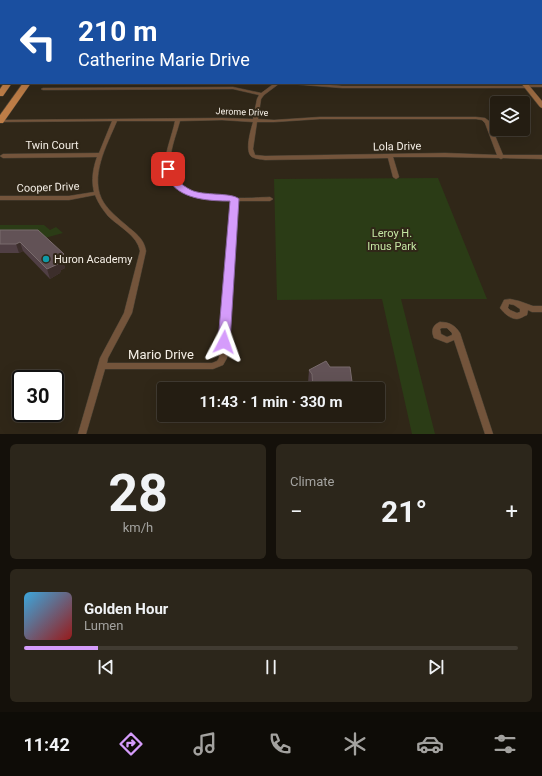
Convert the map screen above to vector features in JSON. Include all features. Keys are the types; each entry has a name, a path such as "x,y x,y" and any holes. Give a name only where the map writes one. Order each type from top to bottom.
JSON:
{"main road":[{"path":"0,121 26,84"}],"street":[{"path":"152,89 154,84"},
{"path":"255,120 259,99 262,94 277,84"},
{"path":"304,84 342,87 542,86"},
{"path":"526,85 541,103"},
{"path":"43,89 233,88 262,94"},
{"name":"Jerome Drive","path":"0,121 279,121 320,118 483,119 493,132 501,157"},
{"path":"82,434 107,350 128,313 143,251 142,245 137,238 102,208 96,193 95,174 115,120"},
{"path":"178,120 168,165 171,178 180,187 195,194 214,198 270,199"},
{"name":"Lola Drive","path":"255,120 250,149 253,156 265,158 390,156 542,157"},
{"name":"Twin Court","path":"3,156 101,155"},
{"path":"390,156 396,177"},
{"name":"Cooper Drive","path":"0,198 69,198 96,193"},
{"name":"Mario Drive","path":"101,366 213,366 220,363 223,358 234,199"},
{"path":"532,309 520,316 514,316 507,312 504,308 507,302 514,302 532,309 542,309"},
{"path":"520,304 524,309 524,313"},
{"path":"460,346 437,336 435,330 438,326 443,324 450,326 455,330 489,434"},
{"path":"447,340 453,339 456,335"}],"green space":[{"name":"Leroy H. Imus Park","path":"438,178 487,299 401,299 435,434 412,434 382,299 277,300 274,179"},
{"path":"0,225 44,225 50,230 56,227 63,233 41,239 0,240"}],"building":[{"path":"0,230 38,230 64,254 60,256 62,258 58,260 58,264 47,269 20,242 16,244 0,244"},
{"path":"326,361 330,367 350,367 352,382 313,382 312,374 309,370"}],"place":[{"name":"Huron Academy","path":"46,259"}],"route":[{"path":"168,169 174,183 189,192 210,198 234,199 224,342"}]}
